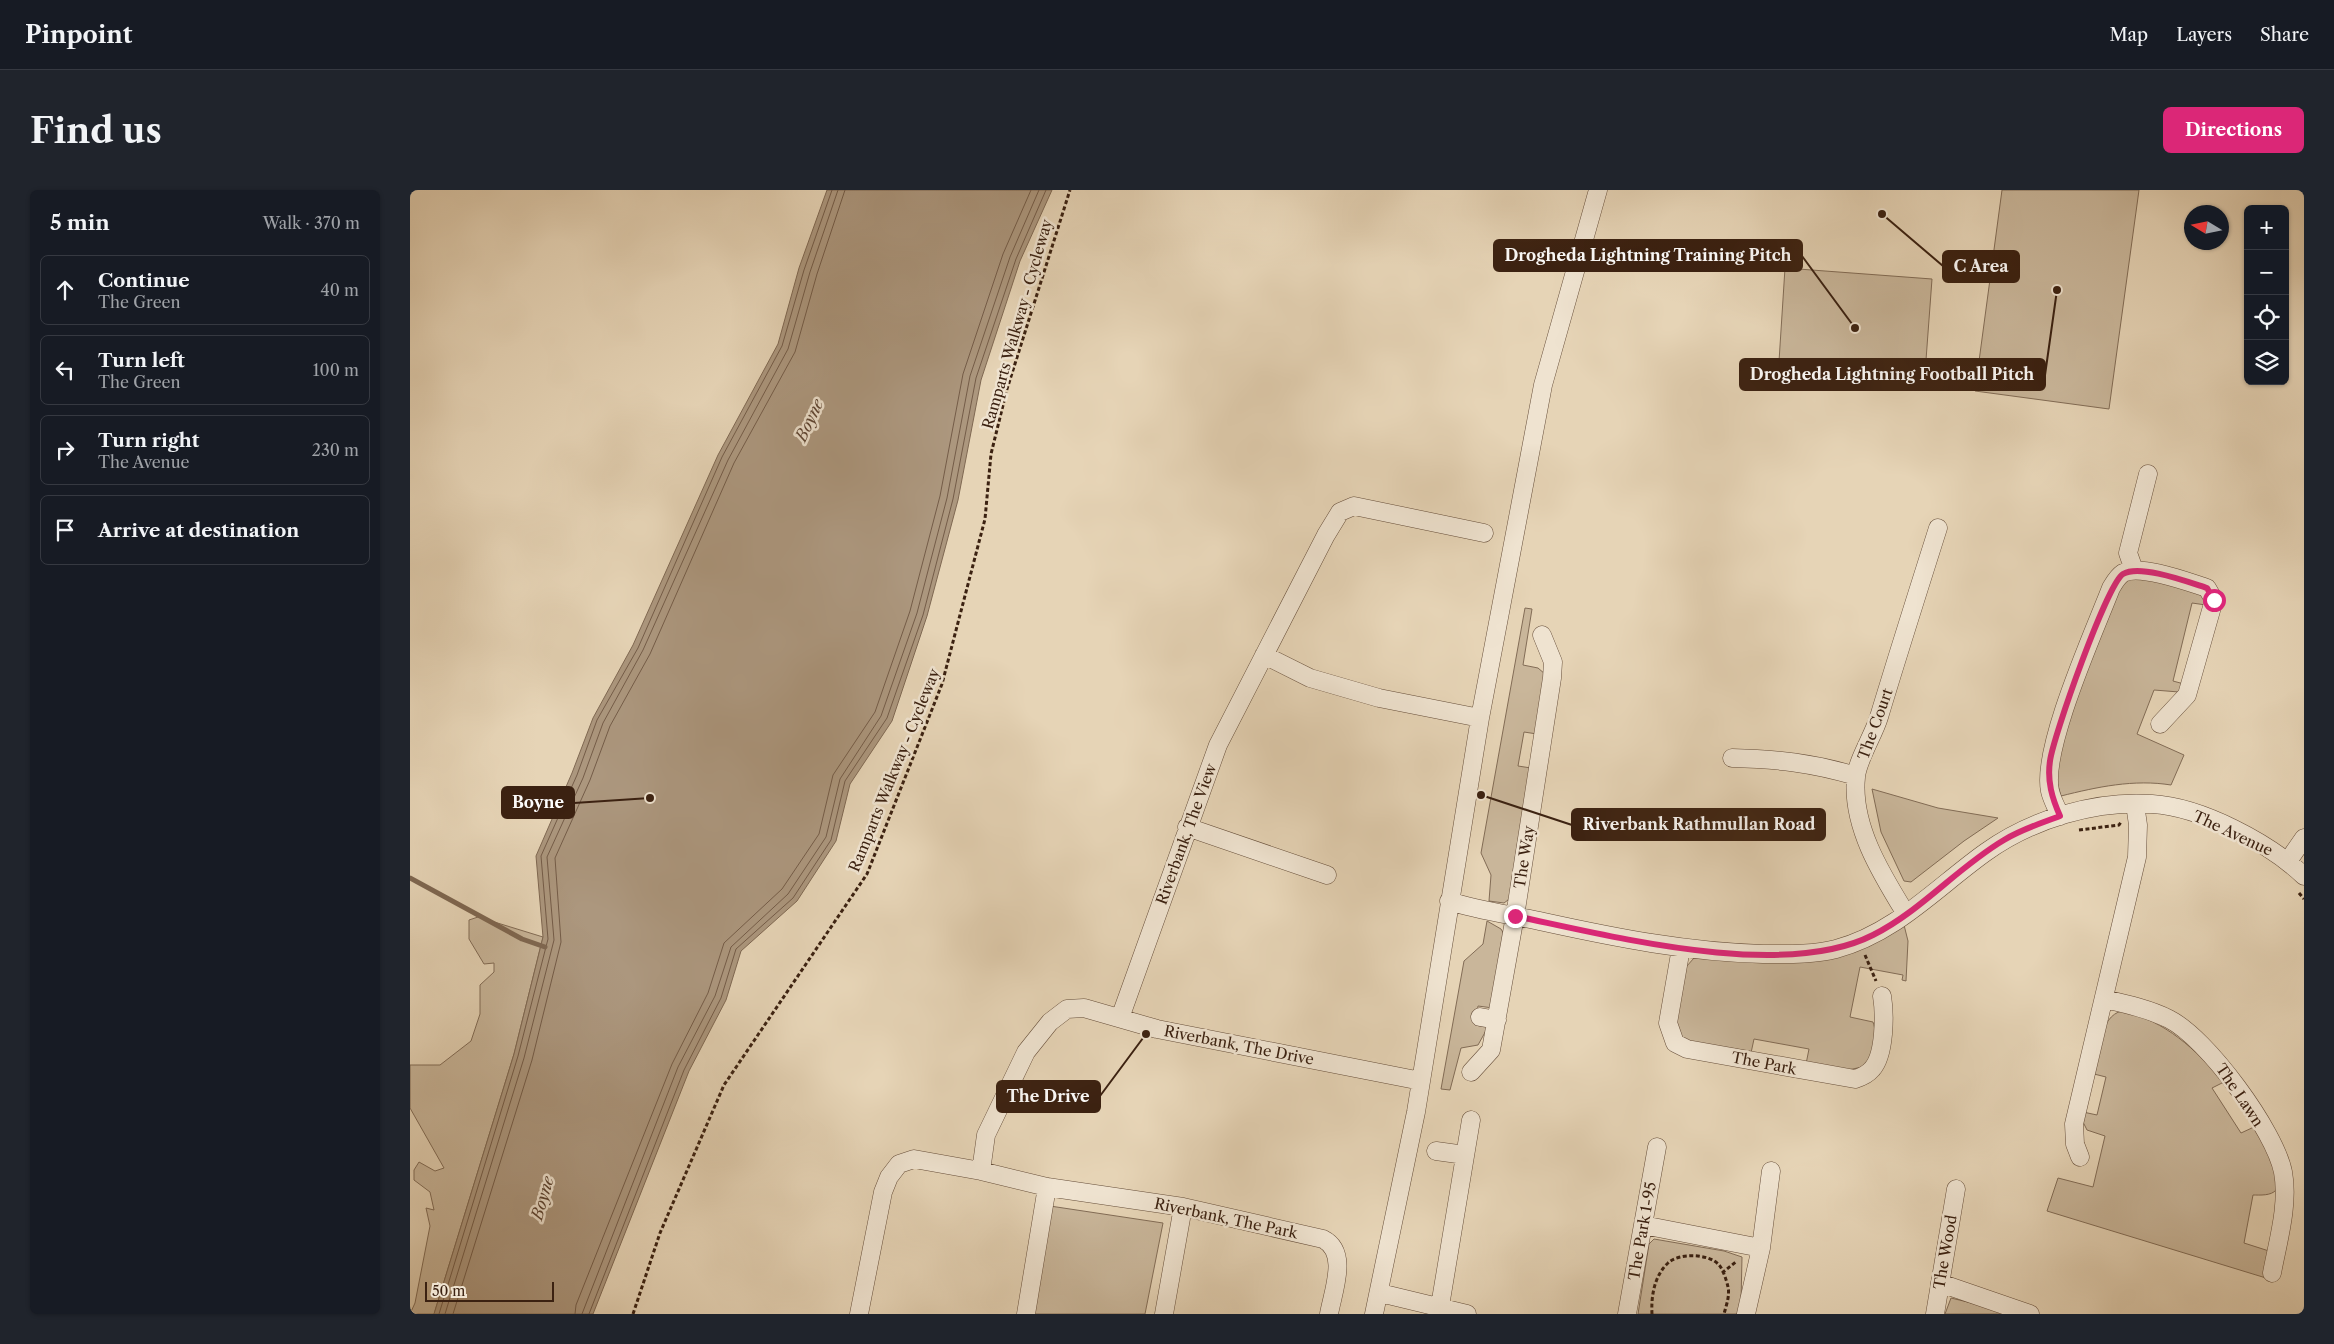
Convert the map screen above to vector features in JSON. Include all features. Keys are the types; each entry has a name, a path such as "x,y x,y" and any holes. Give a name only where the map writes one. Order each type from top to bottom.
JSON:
{"street":[{"path":"1374,1314 1401,1191 1480,718 1543,385 1598,190"},
{"path":"2134,570 2128,553 2148,474"},
{"name":"Riverbank, The View","path":"1120,1018 1218,745 1326,535 1340,512 1354,506 1484,534"},
{"name":"The Court","path":"1906,914 1882,873 1868,842 1859,810 1856,776 1875,728 1938,528"},
{"path":"2060,816 2050,791 2050,761 2058,730 2111,588 2117,578 2134,570 2154,573 2207,588 2214,600 2187,695 2160,724"},
{"name":"The Way","path":"1471,1072 1491,1050 1489,1019 1515,916 1552,678 1553,662 1542,635"},
{"path":"1264,656 1310,678 1379,698 1480,718"},
{"path":"1732,758 1800,762 1856,776"},
{"name":"The Avenue","path":"1449,901 1632,941 1681,948 1746,953 1804,954 1837,948 1859,941 1906,914 2005,839 2060,816 2110,806 2130,811 2166,806 2200,816 2252,839 2288,861 2299,882"},
{"path":"2080,1157 2075,1144 2074,1124 2137,857 2138,825 2130,811"},
{"path":"1187,827 1326,875"},
{"path":"2288,861 2304,838"},
{"name":"The Park","path":"1681,948 1668,1023 1674,1043 1687,1049 1855,1079 1866,1076 1878,1062 1885,1015 1882,996"},
{"name":"The Lawn","path":"2104,999 2145,1009 2170,1020 2196,1039 2222,1066 2246,1099 2274,1148 2283,1170 2284,1187 2281,1226 2272,1273"},
{"name":"Riverbank, The Drive","path":"981,1171 986,1135 1026,1052 1050,1022 1067,1009 1084,1008 1157,1029 1420,1081"},
{"path":"1432,1308 1471,1120"},
{"name":"The Park 1-95","path":"1627,1314 1657,1147"},
{"path":"1436,1151 1465,1155"},
{"name":"Riverbank, The Park","path":"859,1314 883,1192 889,1177 899,1164 914,1159 981,1171 1047,1187 1183,1207 1314,1236 1330,1243 1336,1250 1337,1264 1329,1314"},
{"path":"1746,1314 1761,1248 1771,1171"},
{"path":"1026,1314 1047,1187"},
{"name":"The Wood","path":"1935,1314 1956,1189"},
{"path":"1164,1314 1183,1207"},
{"path":"1643,1225 1761,1248"},
{"path":"1940,1283 2030,1314"},
{"path":"1380,1293 1432,1308 1467,1314"}],"path":[{"name":"Ramparts Walkway - Cycleway","path":"633,1314 660,1233 724,1085 867,874 942,684 985,519 991,454 1006,389 1070,190"},
{"path":"2071,832 2104,825 2119,825 2130,811"},
{"path":"2299,882 2304,898"},
{"path":"1859,941 1882,996"},
{"path":"1722,1273 1742,1257"},
{"path":"1652,1314 1651,1300 1659,1274 1669,1262 1679,1258 1708,1258 1719,1265 1728,1287 1724,1314"}],"shaded area":[{"path":"2002,190 2139,190 2109,409 1975,391"},
{"path":"1785,268 1932,279 1924,387 1778,377"},
{"path":"2138,577 2199,593 2206,605 2192,603 2173,681 2184,684 2179,692 2154,690 2137,734 2184,755 2171,785 2129,783 2061,796 2056,778 2061,741 2115,594 2124,581"},
{"path":"1525,608 1532,609 1523,665 1538,668 1545,674 1537,734 1524,732 1518,766 1531,768 1511,894 1504,903 1489,901 1491,875 1481,853"},
{"path":"1872,789 1938,808 1998,818 1964,841 1911,882 1904,881 1881,832"},
{"path":"478,917 543,937 514,1054 434,1314 410,1314 415,1303 430,1226 426,1208 434,1210 430,1192 414,1180 414,1170 419,1162 435,1171 444,1168 410,1108 410,1065 440,1065 471,1041 480,1014 480,985 494,972 494,963 484,964 469,939 469,920"},
{"path":"1487,921 1501,929 1505,936 1493,1008 1478,1006 1475,1025 1488,1027 1478,1045 1461,1048 1450,1090 1441,1089 1464,961 1483,944"},
{"path":"1904,925 1908,941 1906,981 1902,980 1903,975 1860,967 1850,1017 1873,1022 1875,1034 1872,1052 1862,1067 1848,1070 1806,1064 1809,1049 1754,1039 1751,1053 1683,1040 1675,1023 1686,967 1694,958 1769,962"},
{"path":"2122,1011 2166,1029 2202,1058 2224,1082 2212,1088 2241,1133 2254,1127 2266,1148 2275,1167 2278,1184 2276,1190 2271,1193 2253,1195 2244,1243 2269,1251 2266,1278 2047,1211 2058,1178 2093,1187 2105,1136 2087,1130 2082,1120 2083,1112 2097,1115 2106,1077 2094,1074 2101,1037 2109,1020 2114,1014"},
{"path":"1050,1206 1163,1223 1145,1314 1033,1314"},
{"path":"1654,1239 1724,1251 1742,1257 1741,1303 1737,1314 1638,1314 1649,1244"},
{"path":"1951,1298 2013,1313 2016,1314 1945,1314"}],"water":[{"path":"827,190 1052,190 1020,261 981,380 958,500 927,616 892,721 850,784 836,841 797,901 741,951 726,1000 689,1071 593,1314 434,1314 514,1054 543,937 536,856 572,773 593,718 633,645 718,455 778,344 799,268"}],"waterway":[{"path":"410,878 522,939 545,947"}],"place":[{"name":"C Area","path":"1882,214"},
{"name":"Drogheda Lightning Football Pitch","path":"2057,290"},
{"name":"Drogheda Lightning Training Pitch","path":"1855,328"},
{"name":"Riverbank Rathmullan Road","path":"1481,795"},
{"name":"Boyne","path":"650,798"},
{"name":"The Drive","path":"1146,1034"}],"route":[{"path":"1515,916 1632,941 1711,951 1804,954 1837,948 1874,935 1906,914 2005,839 2060,816 2050,791 2050,761 2058,730 2088,648 2111,588 2117,578 2124,573 2134,570 2154,573 2207,588 2214,600"}]}
